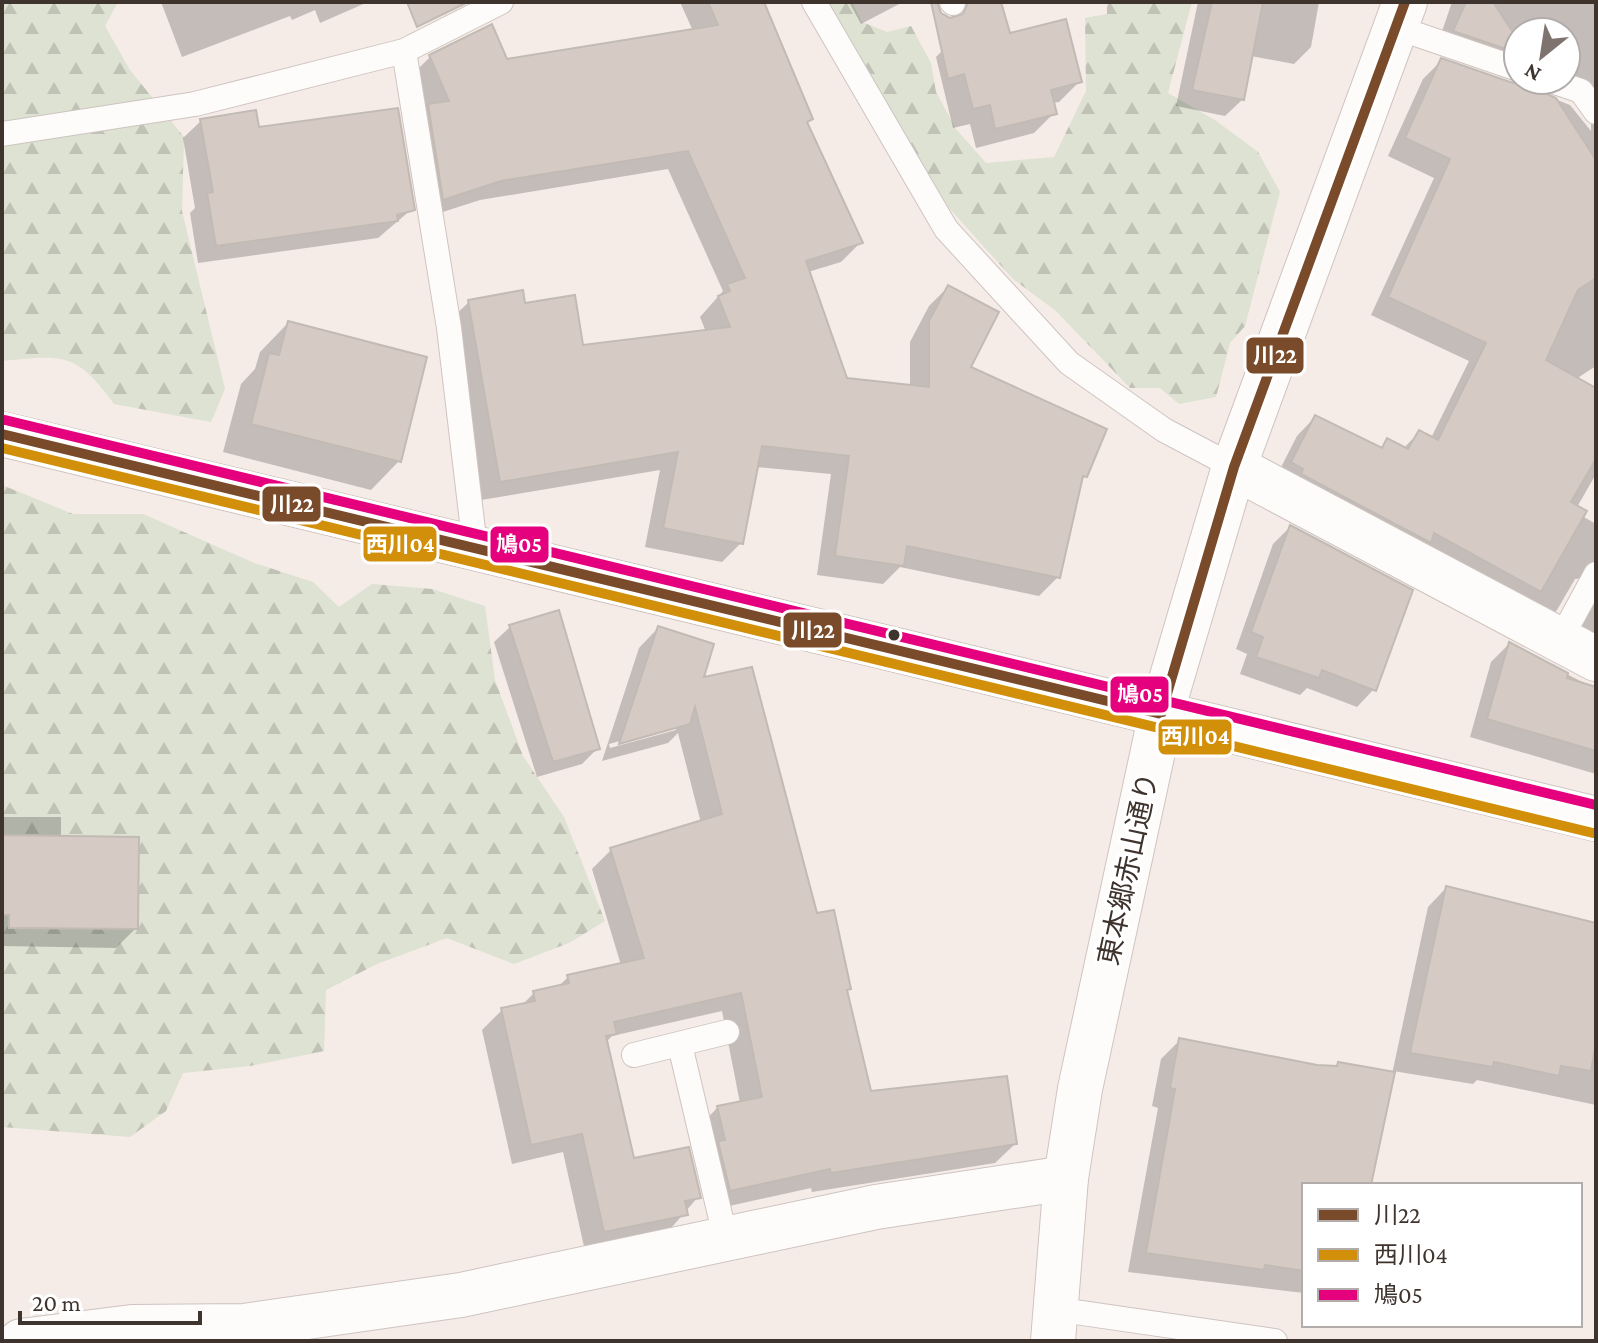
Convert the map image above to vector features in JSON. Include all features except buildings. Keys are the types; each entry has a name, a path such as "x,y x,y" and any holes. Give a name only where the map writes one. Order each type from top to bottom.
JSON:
{"street":[{"name":"東本郷赤山通り","path":"1054,1325 1066,1178 1080,1089 1161,714 1234,467 1400,15"},
{"path":"2,434 1596,819"},
{"path":"1234,467 1578,650"},
{"path":"21,1341 132,1327 244,1326 461,1295 876,1207 1066,1178"}],"lane":[{"path":"2,134 195,104 404,51 501,2"},
{"path":"814,2 946,229 1069,363 1164,430 1234,467"},
{"path":"1400,15 1502,62"},
{"path":"404,51 449,328 475,547"},
{"path":"1582,92 1596,112"},
{"path":"1578,650 1596,574"},
{"path":"634,1055 727,1032"},
{"path":"680,1045 726,1240"},
{"path":"1054,1325 1275,1341"}],"green space":[{"path":"2,2 118,2 105,26 130,70 184,137 182,211 225,389 211,422 114,404 89,374 67,361 40,358 2,361"},
{"path":"829,2 852,2 862,22 887,32 911,26 931,63 936,92 956,129 986,163 1054,157 1086,91 1085,18 1107,14 1107,2 1192,2 1168,93 1215,120 1258,152 1280,192 1245,326 1230,343 1216,397 1179,404 1160,388 1130,388 1056,311 1013,279 949,208 888,109"},
{"path":"2,485 73,514 143,514 252,562 313,582 339,607 372,584 432,589 485,606 495,680 523,756 564,817 605,921 569,943 514,964 447,938 377,964 326,990 324,1051 250,1066 183,1073 166,1111 130,1137 2,1127"}],"transit line":[{"name":"川22","path":"1161,714 1234,467 1405,2"},
{"name":"鳩05","path":"5,420 1596,805"},
{"name":"川22","path":"2,434 1161,714"},
{"name":"西川04","path":"2,448 1593,833"}]}
